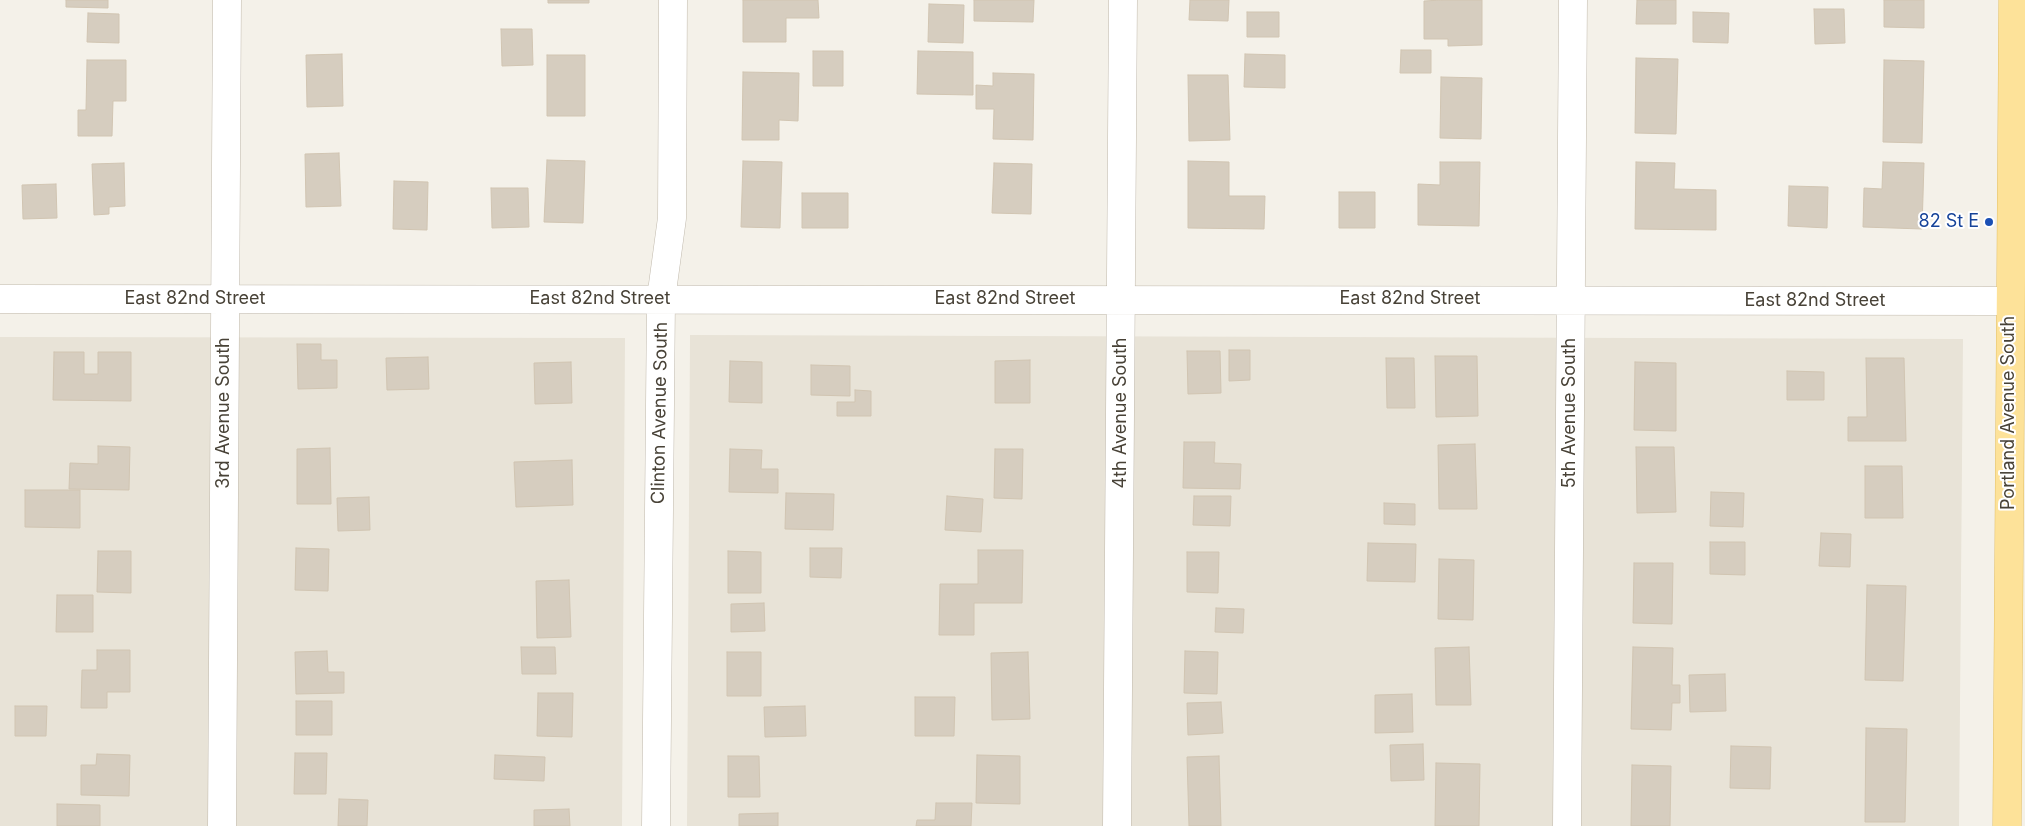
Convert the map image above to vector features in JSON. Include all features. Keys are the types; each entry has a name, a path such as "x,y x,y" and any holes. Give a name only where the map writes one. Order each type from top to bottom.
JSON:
{"main road":[{"name":"Portland Avenue South","path":"2007,826 2010,301 2019,119 2013,0"}],"street":[{"name":"3rd Avenue South","path":"222,826 227,0"},
{"name":"Clinton Avenue South","path":"656,826 661,299 672,218 674,0"},
{"name":"4th Avenue South","path":"1117,826 1123,0"},
{"name":"5th Avenue South","path":"1567,826 1573,0"},
{"name":"East 82nd Street","path":"0,299 1571,299 2010,301"}],"shaded area":[{"path":"690,335 1963,339 1959,826 687,826"},
{"path":"0,337 625,338 622,826 0,826"}],"building":[{"path":"66,0 108,0 108,8 66,7"},
{"path":"548,0 589,0 589,3 548,3"},
{"path":"743,0 818,0 819,18 786,18 786,42 743,42"},
{"path":"974,0 1034,0 1033,22 974,21"},
{"path":"1190,0 1229,0 1228,21 1189,20"},
{"path":"1482,0 1482,45 1448,46 1448,39 1424,39 1424,1"},
{"path":"1637,0 1676,0 1676,24 1636,24"},
{"path":"1884,0 1924,0 1924,28 1884,27"},
{"path":"929,4 964,5 963,43 928,42"},
{"path":"1814,9 1844,9 1845,43 1815,44"},
{"path":"1247,12 1279,12 1279,37 1247,37"},
{"path":"1693,12 1729,13 1728,43 1693,42"},
{"path":"88,13 119,14 119,43 87,42"},
{"path":"501,29 532,29 533,65 502,66"},
{"path":"1401,50 1431,50 1431,73 1400,73"},
{"path":"813,51 843,51 843,86 813,86"},
{"path":"918,51 973,52 973,95 917,94"},
{"path":"342,54 343,106 307,107 306,55"},
{"path":"1245,54 1285,55 1285,88 1244,87"},
{"path":"547,55 585,55 585,116 547,116"},
{"path":"1636,58 1678,59 1676,134 1635,133"},
{"path":"87,60 126,60 126,101 113,101 112,136 78,136 78,110 86,110"},
{"path":"1884,60 1924,61 1922,143 1883,142"},
{"path":"743,72 799,73 798,121 779,120 779,140 742,140"},
{"path":"993,73 1034,74 1033,140 993,139 994,109 976,109 976,85 993,86"},
{"path":"1188,75 1228,75 1230,140 1189,141"},
{"path":"1441,77 1482,78 1481,139 1440,138"},
{"path":"339,153 341,206 306,207 305,154"},
{"path":"547,160 585,161 583,223 544,222"},
{"path":"743,161 782,162 780,228 741,227"},
{"path":"1188,161 1229,162 1229,196 1265,196 1264,229 1188,228"},
{"path":"1440,162 1480,162 1479,226 1418,225 1418,184 1440,185"},
{"path":"1636,162 1675,163 1674,189 1716,190 1716,230 1635,229"},
{"path":"1883,162 1924,163 1922,229 1863,227 1864,188 1882,189"},
{"path":"124,163 125,206 109,207 109,214 94,215 92,164"},
{"path":"994,163 1032,164 1031,214 992,213"},
{"path":"394,181 428,182 427,230 393,229"},
{"path":"56,184 57,218 23,219 22,185"},
{"path":"1789,186 1828,187 1827,228 1788,226"},
{"path":"491,188 528,188 529,227 492,228"},
{"path":"1339,192 1375,192 1375,228 1339,228"},
{"path":"802,193 848,193 848,228 802,228"},
{"path":"297,344 321,344 321,360 337,360 337,388 298,389"},
{"path":"1229,350 1250,350 1250,380 1229,381"},
{"path":"1187,351 1220,351 1221,393 1188,394"},
{"path":"54,352 84,352 84,374 98,374 98,352 131,352 131,401 53,400"},
{"path":"1435,356 1477,356 1478,416 1436,417"},
{"path":"428,357 429,389 387,390 386,358"},
{"path":"1386,358 1414,358 1415,408 1387,408"},
{"path":"1866,358 1904,358 1906,441 1848,441 1848,417 1867,417"},
{"path":"1030,360 1030,403 995,403 995,361"},
{"path":"730,361 762,362 762,403 729,402"},
{"path":"571,362 572,403 535,404 534,363"},
{"path":"1635,362 1676,363 1676,431 1634,430"},
{"path":"811,365 850,366 850,396 811,395"},
{"path":"1787,371 1824,372 1824,400 1787,400"},
{"path":"855,390 871,391 871,416 837,416 837,402 855,402"},
{"path":"1184,442 1215,442 1214,463 1241,464 1240,489 1183,488"},
{"path":"1475,444 1477,509 1439,509 1438,445"},
{"path":"98,446 130,447 129,490 69,489 70,463 98,464"},
{"path":"1636,447 1674,447 1676,512 1637,513"},
{"path":"330,448 331,504 297,504 297,449"},
{"path":"730,449 762,450 761,469 778,469 778,493 729,492"},
{"path":"995,449 1023,449 1022,499 994,498"},
{"path":"572,460 573,505 516,507 514,462"},
{"path":"1865,466 1902,466 1903,518 1865,518"},
{"path":"25,490 80,490 80,528 25,527"},
{"path":"1711,492 1744,493 1743,527 1710,526"},
{"path":"786,493 834,494 833,530 785,529"},
{"path":"947,496 983,499 981,532 945,530"},
{"path":"1194,496 1231,496 1230,526 1193,525"},
{"path":"369,497 370,530 338,531 337,498"},
{"path":"1384,503 1415,504 1415,525 1384,524"},
{"path":"1821,533 1851,534 1850,567 1819,566"},
{"path":"1710,542 1745,542 1745,575 1710,574"},
{"path":"1368,543 1416,544 1415,582 1367,581"},
{"path":"296,548 329,549 328,591 295,590"},
{"path":"810,548 842,548 841,578 810,577"},
{"path":"978,550 1023,550 1022,603 974,603 974,635 939,635 940,584 978,584"},
{"path":"98,551 131,551 131,593 97,592"},
{"path":"728,551 761,552 761,593 728,593"},
{"path":"1187,552 1219,552 1218,593 1187,592"},
{"path":"1439,559 1474,560 1473,620 1438,619"},
{"path":"1634,563 1673,563 1672,624 1633,623"},
{"path":"569,580 571,637 537,638 536,581"},
{"path":"1867,585 1906,586 1903,681 1865,680"},
{"path":"57,595 93,595 93,632 56,632"},
{"path":"764,603 765,631 731,632 731,604"},
{"path":"1216,608 1244,609 1243,633 1215,632"},
{"path":"521,647 555,647 556,674 522,674"},
{"path":"1469,647 1471,705 1436,705 1435,648"},
{"path":"1633,647 1673,648 1672,685 1680,685 1680,703 1672,703 1671,730 1631,729"},
{"path":"97,650 130,650 130,692 107,692 107,708 81,708 82,670 97,670"},
{"path":"327,651 328,672 344,672 344,693 296,694 295,652"},
{"path":"1185,651 1218,652 1217,694 1184,693"},
{"path":"727,652 761,652 761,696 727,696"},
{"path":"1028,652 1030,719 992,720 991,653"},
{"path":"1725,674 1726,711 1690,712 1689,675"},
{"path":"538,693 573,693 572,737 537,736"},
{"path":"1412,694 1413,732 1375,733 1375,695"},
{"path":"915,697 955,697 954,736 915,736"},
{"path":"296,701 332,701 332,735 296,735"},
{"path":"1221,702 1223,733 1188,735 1187,703"},
{"path":"15,706 47,706 46,736 15,736"},
{"path":"805,706 806,736 765,737 764,707"},
{"path":"1866,728 1907,729 1905,822 1865,822"},
{"path":"1423,744 1424,780 1391,781 1390,745"},
{"path":"1731,746 1771,747 1770,789 1730,788"},
{"path":"295,753 327,753 326,794 294,794"},
{"path":"97,754 130,755 129,796 81,795 81,765 96,765"},
{"path":"495,755 545,757 544,781 494,779"},
{"path":"977,755 1020,756 1020,804 976,803"},
{"path":"728,756 759,756 760,797 728,797"},
{"path":"1219,756 1221,826 1189,826 1187,757"},
{"path":"1436,763 1480,764 1479,826 1435,826"},
{"path":"1632,765 1671,766 1670,826 1631,826"},
{"path":"339,799 368,800 367,826 338,826"},
{"path":"936,803 972,803 971,826 916,826 917,820 935,820"},
{"path":"57,804 100,805 100,826 57,826"},
{"path":"569,809 570,826 534,826 534,810"},
{"path":"778,813 778,826 739,826 739,814"}],"place":[{"name":"82 St E","path":"1989,222"}]}
